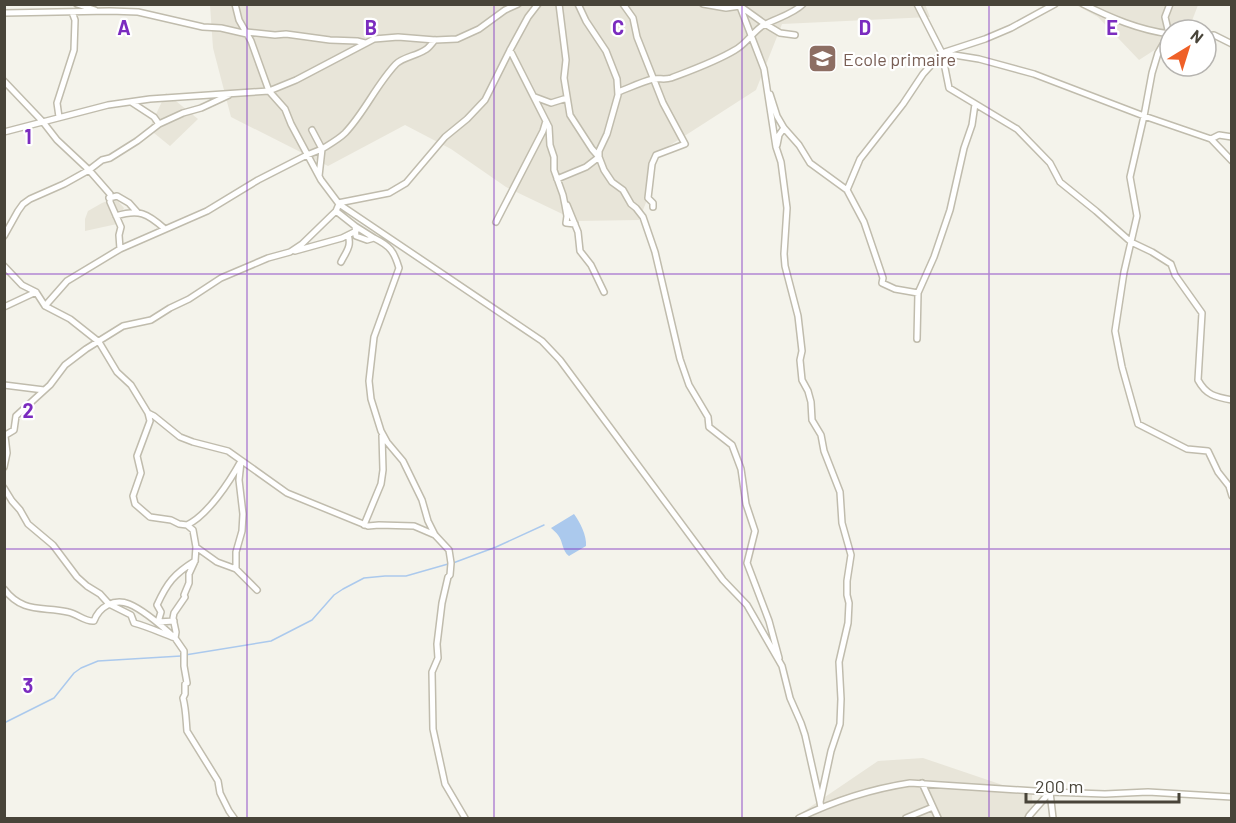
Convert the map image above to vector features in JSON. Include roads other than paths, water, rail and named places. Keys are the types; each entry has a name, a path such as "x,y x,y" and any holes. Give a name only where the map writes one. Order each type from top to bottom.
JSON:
{"street":[{"path":"236,4 238,20 251,41 269,91 285,109 319,176 339,203 542,341 554,353 723,580 747,605 782,666"},
{"path":"4,132 108,105 150,99 269,91 296,80 374,39 398,37 457,39 519,4"},
{"path":"339,203 389,193 406,183 445,137 485,100 528,17 538,4"},
{"path":"559,4 566,60 564,78 570,115 599,157"},
{"path":"576,4 606,51 617,79 618,92 599,157 612,182 623,190 631,204 643,217 655,252 688,385 708,417 709,427 732,445 741,469 746,504 755,531 747,563 769,621 790,698 801,723 820,805"},
{"path":"623,4 633,18 637,37 663,103 685,144 656,155 652,164 648,198 653,203 653,207"},
{"path":"703,4 726,8 740,5 780,33 795,35"},
{"path":"618,92 654,79 669,79 720,58 737,49 765,24 797,10 803,4"},
{"path":"917,4 942,53 949,88 1017,129 1050,164 1060,182 1131,242 1171,264 1202,313 1198,380 1202,388 1215,397 1232,400"},
{"path":"847,190 860,159 923,74 942,53 1011,28 1055,4"},
{"path":"1083,4 1131,25 1158,33"},
{"path":"78,5 102,12"},
{"path":"740,5 764,69 776,147 781,162 787,208 785,266 798,316 802,351 800,360 802,380 811,402 812,420 821,435 824,451 840,492 842,523 851,555 847,581 848,623 839,662 840,723 831,751 820,805"},
{"path":"59,117 57,103 74,50 75,20 72,12"},
{"path":"4,13 138,12 203,27 365,43"},
{"path":"1218,37 1232,44"},
{"path":"45,306 67,281 120,249 207,211 258,180 322,149 344,134 399,61 426,50 435,40"},
{"path":"510,50 549,127 554,170 563,195 566,223 575,224 580,251 591,265 604,292"},
{"path":"942,53 980,59 1034,74 1211,139 1232,161"},
{"path":"1158,53 1130,177 1137,216 1124,272 1115,331 1122,367 1138,424 1187,449 1208,451 1218,472 1229,486 1232,496"},
{"path":"4,81 110,194 109,198 121,227 120,249"},
{"path":"767,86 777,116 810,163 847,190 864,222 883,278 882,283 895,289 918,293"},
{"path":"4,236 18,211 30,199 64,184 102,160 118,154 159,124 233,93"},
{"path":"535,97 551,103 567,98"},
{"path":"131,102 154,117 159,124"},
{"path":"917,339 918,293 934,257 950,210 964,148 972,125 975,104"},
{"path":"496,222 546,121"},
{"path":"776,147 779,135 784,128"},
{"path":"312,130 322,149 319,176"},
{"path":"1211,139 1219,135 1232,137"},
{"path":"557,179 586,167 599,157"},
{"path":"109,198 117,196 129,203 137,212"},
{"path":"290,252 302,244 336,211 339,203"},
{"path":"336,211 355,229 387,244 399,268 374,337 369,381 371,399 381,430 387,442 403,461 422,500 435,535 449,550 450,575 442,603 436,644 438,658 432,672 433,729 445,784 465,819"},
{"path":"116,216 137,212 149,216 165,229"},
{"path":"4,468 7,453 5,436 14,430 16,416 50,385 65,365 86,349 123,326 151,320 221,278 268,258 346,236 368,223"},
{"path":"341,262 349,248 346,236"},
{"path":"4,266 22,285 36,292 45,306 70,319 99,342 117,372 131,385 148,413 150,422 137,456 141,472 133,496 135,504 150,518 171,520 187,525 196,521 228,484 241,460"},
{"path":"4,308 36,292"},
{"path":"4,385 44,390"},
{"path":"148,413 180,437 228,451 287,493 364,525 414,526 435,535"},
{"path":"364,525 381,484 383,470 381,430"},
{"path":"236,569 236,552 242,531 243,514 239,480 241,460"},
{"path":"4,488 28,524 53,545 77,577 87,586 100,594 109,604 131,615 134,624 176,638"},
{"path":"176,638 174,613 185,597 189,574 195,561 196,547 193,530 187,525"},
{"path":"196,547 217,562 236,569 257,590"},
{"path":"158,622 161,612 157,605 168,585 180,570 195,561"},
{"path":"4,589 20,604 67,612 78,615 88,622 94,621 97,613 109,604 127,603 158,622 176,638 184,651 187,683 185,684 186,694 183,698 187,716 187,731 218,781 220,793 234,819"},
{"path":"158,622 174,621"},
{"path":"799,819 809,816 820,805 886,786 910,783 1050,792 1105,794 1148,792 1232,797"},
{"path":"922,783 938,819"},
{"path":"1028,819 1050,792"},
{"path":"1050,792 1053,819"},
{"path":"906,819 933,807"}],"water":[{"path":"574,514 583,529 586,546 569,556 560,537 551,528"}],"waterway":[{"path":"453,563 496,547 544,525"},
{"path":"185,655 271,641 312,620 334,595 364,578 406,576 448,564"},
{"path":"4,723 54,698 74,673 98,661 181,656"}],"place":[{"name":"Ecole primaire","path":"822,59"}]}
